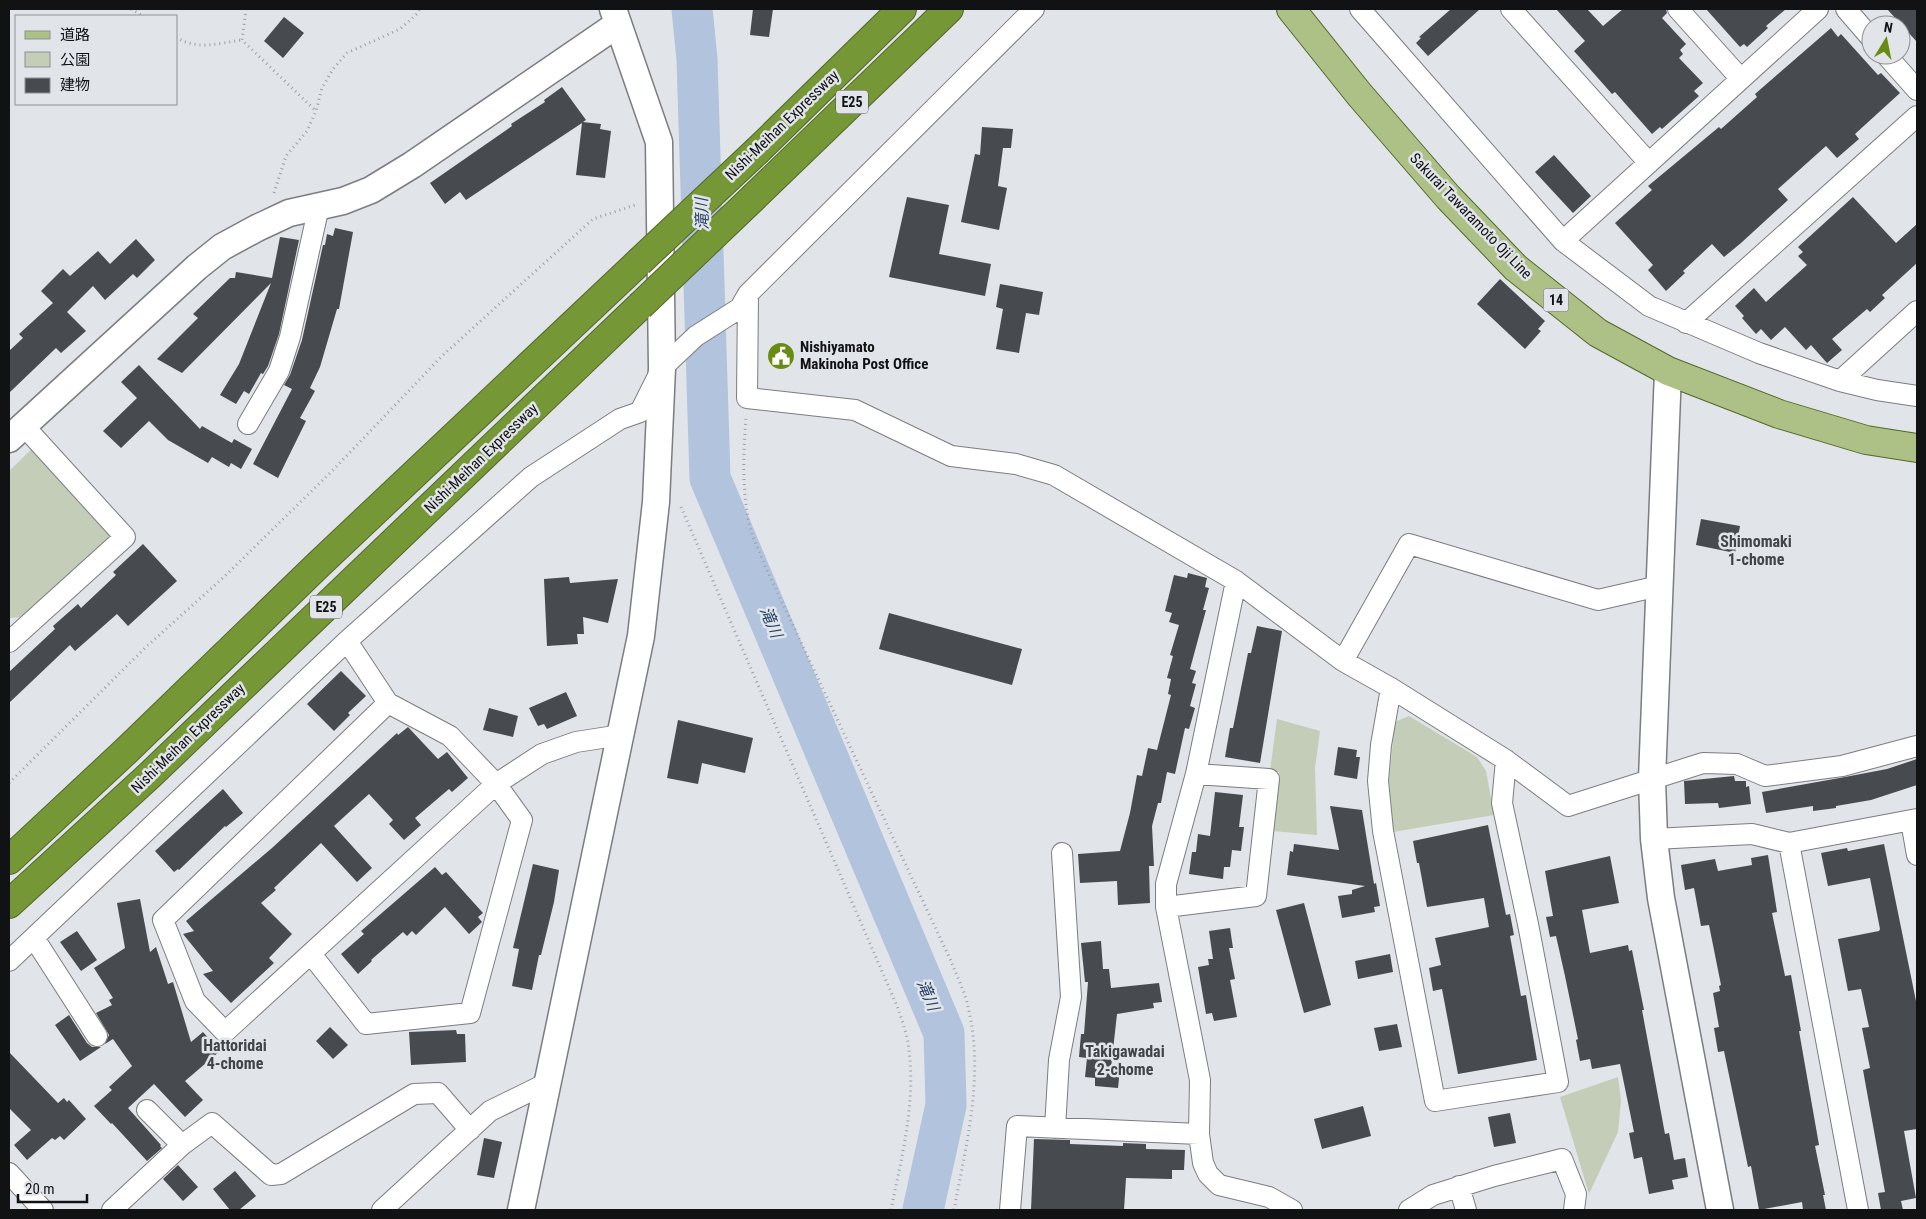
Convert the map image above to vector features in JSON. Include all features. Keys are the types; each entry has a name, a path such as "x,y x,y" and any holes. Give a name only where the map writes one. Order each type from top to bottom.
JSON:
{"highway":[{"name":"Nishi-Meihan Expressway","path":"9,860 126,751 318,565 758,150 902,9"},
{"name":"Nishi-Meihan Expressway","path":"9,904 150,775 949,9"}],"main road":[{"name":"Sakurai Tawaramoto Oji Line","path":"1291,9 1359,94 1436,182 1516,268 1598,333 1668,371 1779,414 1866,440 1917,448"}],"street":[{"path":"9,961 347,641 531,477 620,419 640,412 662,368 696,336 744,301 1034,9"},
{"path":"1360,9 1563,242 1649,306 1759,352 1840,381 1877,390 1917,396"},
{"path":"1511,9 1649,163"},
{"path":"1678,9 1741,79"},
{"path":"1563,242 1818,9"},
{"path":"1846,9 1861,26"},
{"path":"9,642 125,536 16,432 197,267 222,247 257,228 289,214 344,201 371,190 412,165 616,16 659,142 662,368 656,502 641,636 521,1210"},
{"path":"1895,65 1917,90"},
{"path":"1686,323 1917,116"},
{"path":"248,424 279,371 290,337 319,206"},
{"path":"744,301 747,398 855,410 951,456 1016,464 1054,475 1236,580 1343,661 1391,688 1506,760 1568,806 1703,764 1737,764 1765,776 1842,766 1917,746"},
{"path":"1840,381 1917,311"},
{"path":"1668,371 1652,779 1654,839 1661,898 1720,1210"},
{"path":"1343,661 1409,544 1598,600 1659,586"},
{"path":"1236,580 1196,774 1166,884 1166,907 1200,1080 1200,1134 1203,1163 1208,1174 1219,1185 1269,1197 1292,1210"},
{"path":"311,954 366,1024 470,1013 522,820 496,784 450,736 388,703 347,641"},
{"path":"1391,688 1378,781 1382,830 1435,1101 1558,1082 1528,924 1502,803 1506,760"},
{"path":"388,703 162,920 194,1001 225,1032 496,784 542,754 576,742 621,735"},
{"path":"1166,907 1256,896 1269,779 1196,774"},
{"path":"1654,839 1752,834 1788,843 1914,820 1917,854"},
{"path":"1788,843 1858,1210"},
{"path":"1055,1128 1059,1060 1071,997 1062,853"},
{"path":"34,938 97,1036"},
{"path":"382,1210 490,1111 547,1083"},
{"path":"112,1210 182,1145 212,1123 271,1175 281,1174 414,1094 438,1093 470,1130"},
{"path":"147,1110 182,1145"},
{"path":"1010,1210 1017,1126 1200,1134"},
{"path":"1409,1210 1433,1195 1459,1186 1562,1159 1576,1194 1574,1210"},
{"path":"9,1173 43,1210"},
{"path":"1459,1186 1466,1210"}],"path":[{"path":"242,40 246,9"},
{"path":"257,228 273,195 286,156 307,131 316,111 322,88 333,69 347,54 400,29 420,9"},
{"path":"178,38 186,43 200,46 242,40"},
{"path":"242,40 316,111"},
{"path":"9,783 146,648 225,576 334,468 442,356 593,219 660,197"},
{"path":"747,398 744,446 745,490 751,528 766,568 951,961 969,1010 975,1059 972,1114 954,1210"},
{"path":"656,502 680,504 897,1006 908,1041 911,1080 910,1113 891,1210"}],"green space":[{"path":"33,448 116,536 26,617 9,618 9,471"},
{"path":"1409,716 1477,757 1486,771 1494,815 1393,832 1389,781 1395,722"},
{"path":"1277,719 1320,731 1315,768 1317,835 1273,831 1279,772 1270,771"},
{"path":"1618,1077 1621,1101 1618,1132 1589,1194 1560,1097"}],"building":[{"path":"753,9 773,9 769,37 750,35"},
{"path":"1451,9 1480,9 1428,56 1416,43 1421,38 1419,37"},
{"path":"1556,9 1587,9 1603,26 1623,9 1666,9 1667,13 1662,18 1686,44 1680,50 1683,54 1679,58 1703,83 1694,91 1699,96 1662,129 1660,127 1652,134 1615,92 1612,94 1574,51 1585,41"},
{"path":"1706,9 1786,9 1766,26 1768,28 1747,47 1744,44 1740,47"},
{"path":"1887,9 1917,9 1917,42 1911,35 1911,15 1892,15"},
{"path":"284,17 304,33 283,58 264,41"},
{"path":"1831,28 1838,37 1841,34 1861,56 1861,65 1869,65 1878,75 1881,73 1900,93 1855,134 1859,139 1837,158 1826,146 1778,189 1788,200 1741,243 1724,257 1712,244 1683,271 1685,273 1666,291 1648,270 1653,265 1615,223 1652,190 1648,186 1719,127 1721,129 1757,97 1755,94"},
{"path":"562,87 586,120 583,122 601,124 600,129 611,131 605,178 576,175 582,123 466,200 460,192 445,204 430,183 512,126 511,124 545,102 544,100"},
{"path":"982,127 1013,129 1011,148 1003,148 998,186 1007,188 999,230 961,222 975,154 980,155"},
{"path":"1554,155 1591,196 1573,213 1535,172"},
{"path":"907,197 949,205 939,254 991,264 985,296 889,277"},
{"path":"1853,197 1896,243 1917,224 1917,263 1882,295 1885,298 1870,312 1867,309 1832,339 1842,350 1827,363 1811,345 1806,350 1785,327 1771,340 1761,329 1756,334 1742,318 1744,316 1735,306 1754,288 1766,302 1807,265 1798,256 1803,252 1798,247"},
{"path":"335,228 353,232 339,309 337,309 320,367 310,388 315,391 300,418 306,421 278,478 253,464 292,389 284,385 290,375 302,340 323,245 325,245 327,234 333,236"},
{"path":"280,237 299,240 279,334 268,366 263,374 261,373 249,394 244,391 236,404 220,395 239,364 271,283 182,373 157,359 198,318 193,314 230,278 235,278 236,272 272,278"},
{"path":"136,239 155,260 137,278 133,274 105,300 93,286 67,312 86,331 61,353 56,348 9,393 9,351 23,338 19,334 53,303 41,291 63,269 70,276 98,251 110,264"},
{"path":"1500,279 1545,321 1538,329 1541,331 1525,349 1477,304"},
{"path":"1000,284 1043,292 1039,315 1026,313 1019,353 996,349 1003,309 996,307"},
{"path":"139,365 200,429 202,426 232,443 234,439 252,449 241,469 231,463 229,467 212,457 208,463 168,440 149,421 121,448 103,431 137,398 121,382"},
{"path":"1701,519 1740,526 1735,553 1696,545"},
{"path":"143,544 177,581 128,626 117,614 75,651 70,645 9,703 9,672 55,629 53,626 78,604 81,608 116,575 113,572"},
{"path":"1188,573 1207,578 1205,587 1209,588 1203,610 1206,610 1190,669 1196,671 1192,683 1196,684 1190,706 1195,708 1189,729 1185,728 1175,774 1167,772 1161,803 1158,803 1152,826 1154,866 1149,866 1150,903 1118,905 1117,881 1080,883 1078,854 1120,851 1137,775 1142,776 1148,748 1157,750 1171,695 1168,694 1171,679 1167,678 1173,656 1170,655 1179,625 1169,622 1172,613 1165,611 1174,575 1187,578"},
{"path":"569,577 570,583 618,579 608,623 583,617 584,634 577,634 578,644 547,646 544,579"},
{"path":"889,613 1022,649 1012,685 879,649"},
{"path":"1257,626 1282,631 1260,763 1225,757 1230,728 1233,728 1248,653 1251,653"},
{"path":"341,671 366,696 348,713 350,715 334,731 307,704"},
{"path":"566,692 577,716 547,729 544,724 538,726 529,708"},
{"path":"489,708 518,716 513,737 483,730"},
{"path":"678,720 753,738 745,773 702,763 698,784 667,778"},
{"path":"408,727 438,759 447,752 468,778 452,792 449,789 415,818 421,825 404,840 389,824 393,820 369,794 334,826 372,868 357,882 321,843 274,888 276,890 261,903 292,934 269,958 274,963 231,1003 203,974 213,971 183,934 194,931 186,921 272,848 397,733 398,735"},
{"path":"1338,747 1357,750 1356,757 1360,757 1357,779 1334,775"},
{"path":"1917,759 1917,785 1871,800 1836,806 1836,808 1813,811 1813,806 1766,813 1762,792 1887,769"},
{"path":"1734,776 1735,781 1746,781 1746,787 1749,786 1751,804 1719,808 1718,803 1685,804 1684,781"},
{"path":"223,789 243,813 225,826 179,870 174,872 155,851"},
{"path":"1215,792 1243,795 1239,827 1244,827 1241,851 1232,850 1230,867 1224,867 1223,879 1189,874 1192,852 1196,852 1198,834 1210,836"},
{"path":"1330,806 1362,810 1374,884 1376,883 1380,906 1374,907 1375,912 1342,918 1338,896 1352,894 1352,890 1365,886 1287,875 1290,851 1293,852 1294,844 1339,850"},
{"path":"1488,825 1506,915 1510,914 1514,935 1510,936 1521,996 1526,995 1537,1060 1458,1074 1442,989 1433,991 1429,968 1441,965 1435,938 1489,927 1484,898 1427,907 1413,841"},
{"path":"1884,844 1917,1006 1917,1129 1904,1131 1916,1198 1901,1201 1903,1210 1881,1210 1878,1193 1885,1192 1863,1070 1870,1068 1862,1028 1869,1027 1861,989 1848,991 1838,939 1879,931 1870,878 1828,886 1821,853 1847,848 1848,851"},
{"path":"1768,855 1777,912 1772,913 1785,976 1791,975 1819,1145 1815,1146 1825,1195 1823,1195 1826,1210 1803,1210 1802,1202 1759,1210 1751,1166 1748,1167 1724,1051 1718,1052 1714,1028 1719,1027 1713,993 1720,991 1719,986 1721,985 1709,925 1701,926 1694,888 1685,890 1681,865 1715,859 1718,871 1752,865 1751,858"},
{"path":"1610,856 1619,903 1582,910 1590,953 1628,945 1629,951 1632,950 1665,1134 1669,1133 1674,1160 1685,1158 1688,1177 1672,1180 1674,1189 1649,1194 1642,1157 1634,1159 1629,1133 1634,1132 1620,1064 1592,1069 1590,1059 1580,1061 1576,1040 1578,1039 1556,936 1550,937 1546,917 1553,916 1545,871"},
{"path":"533,864 559,870 554,902 541,955 539,955 532,990 512,986 519,949 513,948"},
{"path":"435,867 442,875 446,872 483,913 478,917 482,922 469,934 445,907 416,935 412,931 407,936 403,932 358,974 341,954 364,934 361,931"},
{"path":"140,899 150,952 156,947 168,984 173,982 191,1042 203,1032 220,1051 185,1081 203,1100 185,1117 154,1084 128,1108 161,1145 162,1148 147,1161 94,1106 112,1090 109,1087 132,1066 113,1039 105,1044 109,1035 96,1013 112,1005 109,1000 113,998 94,968 125,948 117,903"},
{"path":"1304,903 1331,1005 1304,1013 1276,910"},
{"path":"1230,928 1233,948 1229,948 1235,979 1230,980 1237,1017 1214,1021 1212,1013 1206,1014 1198,967 1209,965 1208,959 1213,959 1209,931"},
{"path":"77,931 97,960 81,971 60,942"},
{"path":"1101,941 1103,969 1109,969 1111,988 1159,983 1162,1002 1153,1003 1154,1008 1117,1014 1111,1068 1120,1069 1118,1088 1095,1086 1095,1078 1085,1077 1087,1058 1079,1057 1081,1034 1084,1034 1088,982 1085,982 1081,943"},
{"path":"1390,954 1393,972 1358,979 1355,961"},
{"path":"69,1015 87,1043 92,1047 101,1047 80,1061 55,1025"},
{"path":"1397,1024 1402,1047 1379,1051 1374,1028"},
{"path":"330,1027 348,1045 333,1059 316,1041"},
{"path":"456,1030 457,1034 465,1034 466,1062 411,1065 409,1032"},
{"path":"9,1052 58,1103 64,1098 67,1102 69,1100 86,1119 64,1140 60,1136 55,1140 52,1138 27,1160 14,1145 31,1130 9,1108"},
{"path":"1363,1106 1371,1136 1322,1149 1314,1119"},
{"path":"1510,1113 1516,1143 1494,1147 1488,1117"},
{"path":"484,1138 502,1142 494,1178 477,1175"},
{"path":"1034,1139 1070,1140 1070,1144 1123,1146 1123,1143 1146,1144 1146,1149 1185,1150 1184,1170 1172,1170 1172,1179 1126,1178 1124,1210 1031,1210"},
{"path":"178,1165 198,1187 183,1201 163,1179"},
{"path":"235,1171 256,1196 239,1210 230,1210 213,1189"}],"waterway":[{"name":"滝川","path":"692,9 697,59 710,478 944,1033 946,1105 923,1210"}],"place":[{"name":"Nishiyamato Makinoha Post Office","path":"781,356"}],"district":[{"name":"Shimomaki 1-chome","path":"1756,550"},
{"name":"Hattoridai 4-chome","path":"235,1054"},
{"name":"Takigawadai 2-chome","path":"1125,1060"}]}
